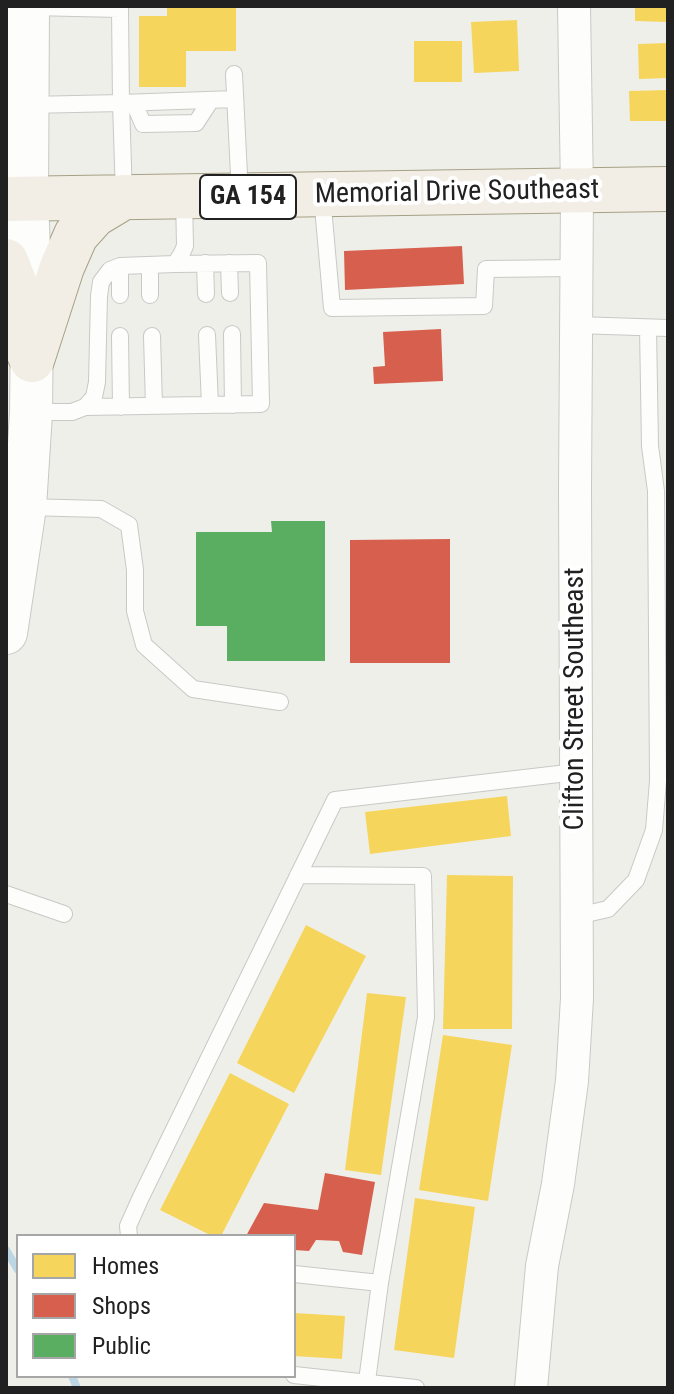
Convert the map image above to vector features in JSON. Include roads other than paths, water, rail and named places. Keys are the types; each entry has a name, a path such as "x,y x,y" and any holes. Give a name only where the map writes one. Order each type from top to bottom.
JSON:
{"main road":[{"name":"Memorial Drive Southeast","path":"17,200 668,189"},
{"path":"32,360 62,267 76,235 94,215 124,197"},
{"path":"6,261 16,287 24,343 32,360"}],"street":[{"name":"Clifton Street Southeast","path":"531,1388 542,1266 558,1184 572,1081 577,998 577,191 574,6"},
{"path":"7,620 25,507 26,430 32,360 32,323 17,200 28,7"}],"lane":[{"path":"28,7 120,9 128,103 124,197"},
{"path":"234,74 240,197"},
{"path":"21,89 128,103 235,99"},
{"path":"322,195 332,308 484,306 486,269 576,268"},
{"path":"175,264 185,246 184,197"},
{"path":"205,263 206,294"},
{"path":"229,263 230,293"},
{"path":"26,430 85,407 261,404 258,263 120,266 110,270 101,282 99,296 97,382 94,397 85,407"},
{"path":"120,266 120,295"},
{"path":"150,266 150,295"},
{"path":"576,325 668,328"},
{"path":"577,916 608,909 636,880 654,830 658,781 656,506 650,446 648,328"},
{"path":"232,334 233,405"},
{"path":"207,335 210,405"},
{"path":"120,336 121,407"},
{"path":"152,336 154,406"},
{"path":"25,507 101,509 129,525 135,570 135,611 144,645 193,689 280,702"},
{"path":"129,1234 128,1226 141,1197 335,800 576,772"},
{"path":"298,875 423,876 426,1017 380,1283 367,1381"},
{"path":"6,894 64,914"},
{"path":"296,1274 380,1283"},
{"path":"296,1375 416,1388"}],"waterway":[{"path":"6,1250 16,1267"},
{"path":"73,1378 77,1388"}]}
